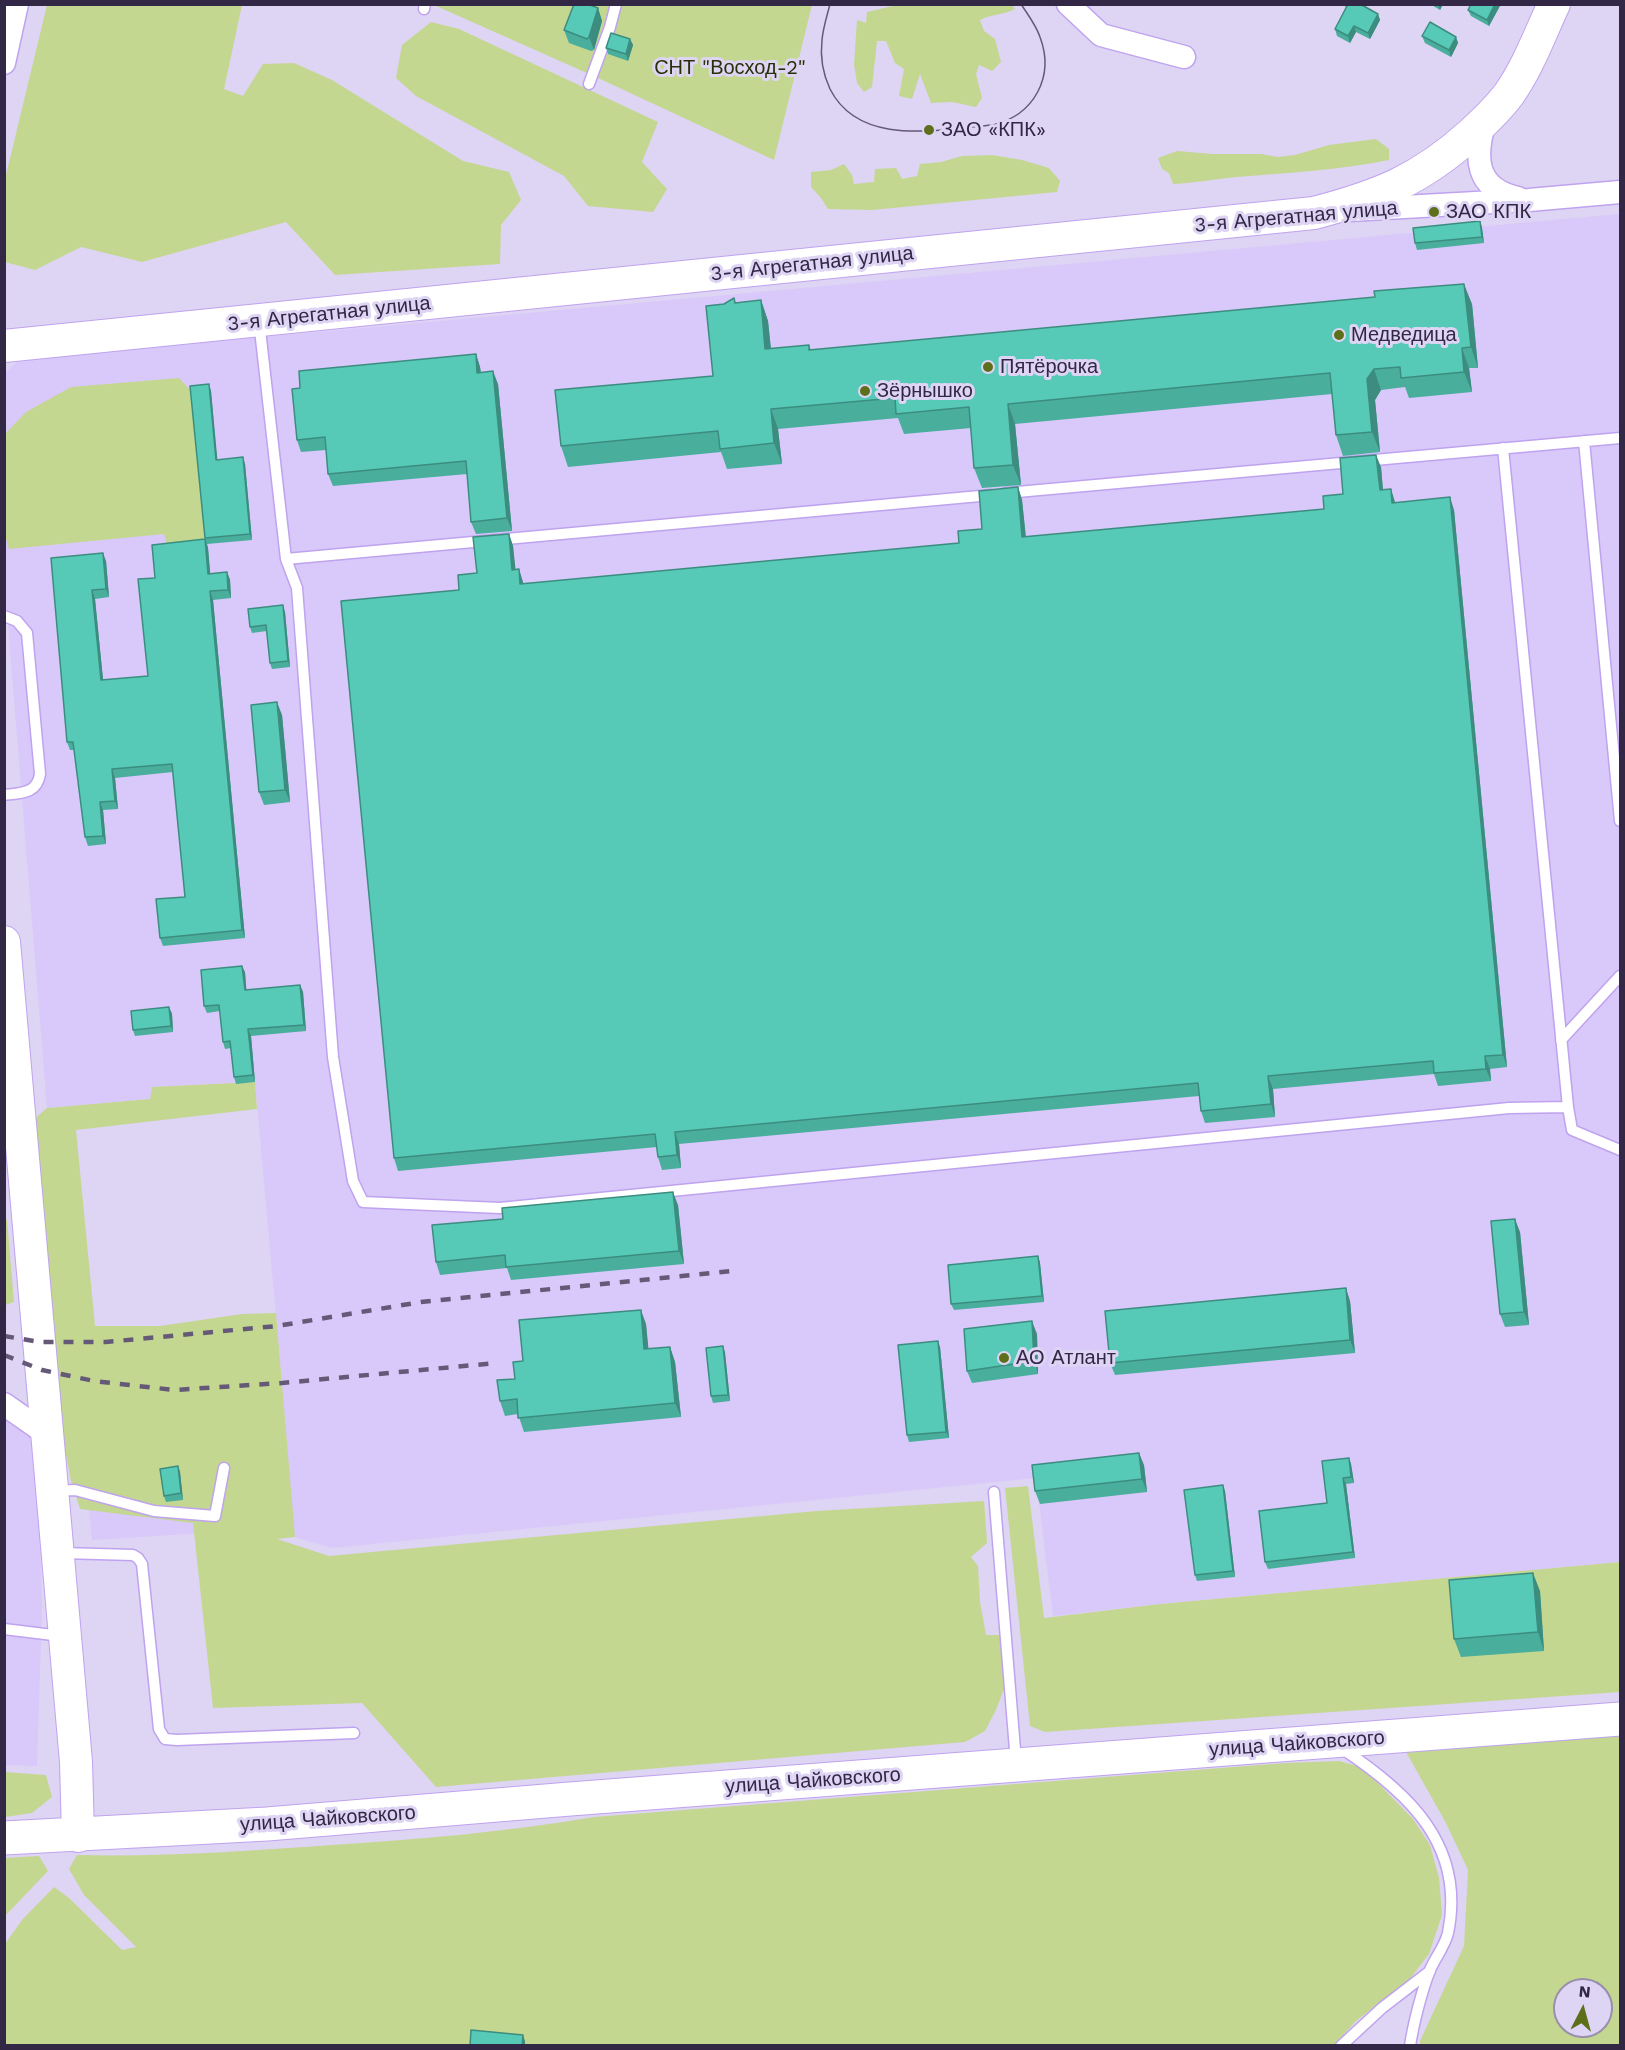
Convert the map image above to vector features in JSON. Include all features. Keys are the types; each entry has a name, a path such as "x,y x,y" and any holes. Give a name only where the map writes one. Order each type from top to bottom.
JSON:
{"highway":[{"name":"улица Чайковского","path":"4,1838 78,1836 267,1824 1620,1719"}],"street":[{"path":"4,63 17,4"},
{"path":"1068,4 1101,35 1184,57"},
{"path":"1314,213 1361,201 1410,180 1451,152 1485,121 1508,95 1524,68 1554,4"},
{"path":"1485,121 1479,140 1478,158 1482,175 1493,187 1509,196 1529,200"},
{"name":"3-я Агрегатная улица","path":"4,346 1314,213 1620,192"},
{"path":"4,942 76,1761 78,1836"},
{"path":"4,1404 48,1435"}],"lane":[{"path":"589,84 616,4"},
{"path":"259,321 286,559 297,588 333,1057 353,1181 363,1202 500,1208 1509,1108 1568,1107"},
{"path":"286,559 1620,438"},
{"path":"1584,441 1620,821"},
{"path":"1503,448 1568,1107 1572,1130 1620,1150"},
{"path":"4,616 17,621 27,633 40,774 33,789 28,792 4,795"},
{"path":"1562,1040 1620,976"},
{"path":"53,1491 75,1490 154,1511 215,1516 224,1468"},
{"path":"994,1492 1016,1765"},
{"path":"58,1553 132,1555 142,1563 159,1729 165,1739 354,1734"},
{"path":"4,1629 65,1636"},
{"path":"1331,1742 1371,1767 1402,1793 1431,1830 1445,1860 1451,1899 1447,1935 1430,1971 1410,2046"},
{"path":"1341,2046 1382,2008 1430,1971"}],"shaded area":[{"path":"1620,214 1620,1562 1160,1604 1053,1616 1036,1478 332,1548 295,1537 283,1528 92,1540 77,1386 282,1383 255,1082 152,1087 150,1099 47,1108 5,588 4,374 20,359"},
{"path":"4,1410 31,1428 39,1504 42,1608 37,1766 5,1765"}],"green space":[{"path":"47,5 242,5 224,89 243,96 263,64 294,63 332,80 463,161 509,172 521,200 501,225 500,264 335,275 286,222 142,262 81,247 35,270 5,262 5,179"},
{"name":"СНТ \"Восход-2\"","path":"434,5 812,5 774,160"},
{"path":"897,5 1012,5 1015,9 980,20 984,31 995,39 1001,62 992,71 979,65 976,74 982,98 976,107 952,102 931,103 920,74 912,99 899,96 904,69 895,63 886,41 877,41 872,87 864,92 857,83 854,64 857,20 866,23 867,12"},
{"path":"431,22 459,29 658,122 642,162 667,189 653,212 588,206 564,176 416,96 396,78 402,45"},
{"path":"1376,139 1389,149 1389,160 1332,169 1173,184 1169,173 1162,169 1158,158 1177,151 1261,154 1278,157 1295,155 1329,145"},
{"path":"992,155 1049,168 1060,181 1057,192 872,210 828,209 811,187 811,172 831,170 844,164 852,175 854,184 874,182 875,169 896,168 902,179 917,176 920,164 941,162 962,156"},
{"path":"179,378 192,392 208,548 169,551 164,534 9,549 5,535 5,434 26,412 71,387"},
{"path":"255,1082 257,1109 76,1130 95,1326 160,1326 242,1314 276,1313 295,1537 277,1539 329,1556 817,1511 984,1501 987,1543 971,1557 978,1566 980,1602 986,1635 1001,1635 1004,1689 985,1731 965,1742 436,1787 362,1703 213,1708 193,1523 80,1509 71,1481 59,1417 33,1120 47,1108 150,1099 152,1087"},
{"path":"5,1217 14,1302 5,1305"},
{"path":"1028,1486 1044,1618 1160,1604 1620,1562 1620,1692 1045,1732 1030,1726 1005,1488"},
{"path":"1620,1736 1620,2045 1420,2045 1464,1946 1468,1870 1446,1823 1406,1752"},
{"path":"1339,1761 1357,1766 1369,1774 1413,1819 1430,1845 1439,1878 1442,1915 1429,1954 1409,1980 1356,2021 1334,2045 5,2046 5,1944 22,1920 54,1887 69,1898 122,1950 136,1947 84,1895 69,1869 77,1855 205,1853 365,1843 497,1831 594,1817 1285,1763"},
{"path":"4,1772 46,1775 52,1797 32,1813 5,1817"},
{"path":"39,1856 48,1871 5,1916 5,1858"}],"building":[{"path":"574,4 587,4 598,8 587,39 564,30"},
{"path":"1348,4 1360,4 1378,14 1368,33 1354,26 1348,36 1335,29"},
{"path":"1471,4 1495,4 1487,20 1468,10"},
{"path":"1430,22 1456,37 1449,50 1422,36"},
{"path":"611,33 630,39 626,54 606,48"},
{"path":"1480,221 1482,237 1415,243 1413,228"},
{"path":"1464,284 1471,347 1462,348 1464,372 1401,378 1400,367 1374,369 1367,379 1372,432 1336,435 1330,373 1008,404 1013,465 974,468 969,407 896,414 895,398 771,409 774,443 720,449 718,431 561,446 555,390 713,376 706,306 724,304 734,298 735,303 761,300 765,349 809,345 809,350 1375,297 1374,291"},
{"path":"476,354 477,373 493,371 507,518 471,522 466,461 328,474 325,437 297,440 292,389 300,388 299,371"},
{"path":"209,384 216,460 243,457 250,534 205,538 190,386"},
{"path":"1376,455 1380,490 1391,489 1392,503 1450,497 1503,1055 1485,1056 1486,1069 1434,1073 1433,1061 1268,1076 1271,1104 1201,1111 1198,1083 675,1132 677,1155 658,1157 655,1134 394,1158 341,601 459,590 458,575 477,573 473,537 509,534 512,570 519,569 520,584 959,543 958,531 982,529 979,491 1018,487 1022,537 1324,509 1323,496 1343,494 1340,458"},
{"path":"205,539 208,574 227,572 228,590 210,591 242,930 160,938 156,899 185,897 172,764 112,769 115,801 100,802 103,836 85,837 73,742 67,742 51,558 103,553 106,589 92,590 101,680 148,676 138,579 155,578 152,545"},
{"path":"283,605 288,661 270,663 266,625 250,627 248,609"},
{"path":"277,702 285,790 259,792 251,705"},
{"path":"242,966 245,990 300,985 304,1025 248,1029 253,1075 234,1077 230,1041 223,1042 219,1005 204,1006 201,970"},
{"path":"169,1007 171,1026 133,1030 131,1011"},
{"path":"673,1192 679,1251 506,1267 505,1255 436,1262 432,1225 503,1219 502,1208"},
{"path":"1515,1219 1524,1312 1500,1314 1491,1221"},
{"path":"1038,1256 1042,1296 951,1304 948,1265"},
{"path":"1346,1288 1350,1340 1110,1363 1105,1311"},
{"path":"641,1310 644,1349 670,1347 675,1403 518,1418 517,1399 500,1401 497,1380 515,1379 513,1362 523,1361 519,1320"},
{"name":"АО Атлант","path":"1032,1321 1034,1361 967,1371 964,1329"},
{"path":"938,1341 946,1432 907,1435 898,1345"},
{"path":"723,1346 728,1395 711,1396 706,1348"},
{"path":"1139,1453 1142,1479 1035,1491 1032,1465"},
{"path":"1349,1458 1351,1477 1343,1478 1353,1552 1265,1562 1259,1511 1327,1503 1322,1461"},
{"path":"178,1466 181,1493 164,1496 160,1469"},
{"path":"1223,1485 1233,1571 1195,1575 1184,1490"},
{"path":"1533,1573 1538,1632 1454,1639 1449,1580"},
{"path":"471,2030 523,2035 522,2046 470,2046"}],"tram line":[{"path":"830,4 821,46 824,71 830,89 843,108 861,120 903,131 993,125 1020,113 1030,103 1043,80 1044,52 1036,28 1021,4"}],"railway":[{"path":"4,1336 40,1342 106,1342 277,1326 421,1302 732,1271"},
{"path":"4,1355 42,1370 94,1381 174,1390 282,1383 496,1363"}],"place":[{"name":"ЗАО «КПК»","path":"929,130"},
{"name":"ЗАО КПК","path":"1434,212"},
{"name":"Медведица","path":"1339,335"},
{"name":"Пятёрочка","path":"988,367"},
{"name":"Зёрнышко","path":"865,391"},
{"name":"АО Атлант","path":"1004,1358"}]}
